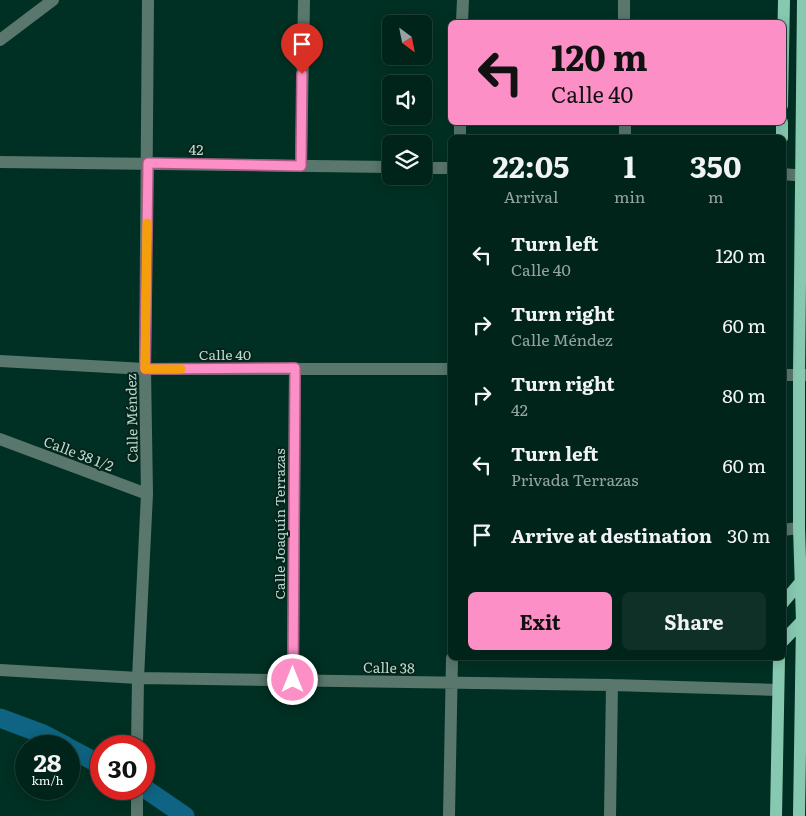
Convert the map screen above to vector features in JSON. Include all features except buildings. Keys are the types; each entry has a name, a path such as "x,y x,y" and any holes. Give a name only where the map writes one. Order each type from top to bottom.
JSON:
{"main road":[{"path":"784,0 784,20"},
{"path":"799,816 804,692 804,576 799,528 804,176 803,0"},
{"path":"786,599 804,576"},
{"path":"786,638 804,619"},
{"path":"776,816 779,660"}],"street":[{"path":"0,40 53,0"},
{"name":"Calle Méndez","path":"138,735 138,678 147,494 145,369 148,0"},
{"path":"301,166 304,0"},
{"path":"462,20 463,0"},
{"path":"624,0 624,20"},
{"name":"42","path":"0,162 382,167"},
{"path":"432,168 448,168"},
{"path":"786,174 804,176"},
{"name":"Calle 40","path":"0,361 145,369 448,369"},
{"name":"Calle Joaquín Terrazas","path":"293,680 295,368"},
{"path":"786,375 802,375"},
{"name":"Calle 38 1/2","path":"0,439 147,494"},
{"path":"786,530 799,528"},
{"path":"449,816 452,660"},
{"name":"Calle 38","path":"0,670 138,678 612,685 778,690"},
{"path":"610,816 612,685"},
{"path":"137,800 137,816"}],"waterway":[{"path":"0,718 45,735"},
{"path":"80,754 90,759"},
{"path":"155,795 185,816"}],"slow traffic":[{"path":"147,223 145,369 181,369"}],"route":[{"path":"293,680 295,368 145,369 148,163 301,166 302,74"}]}
